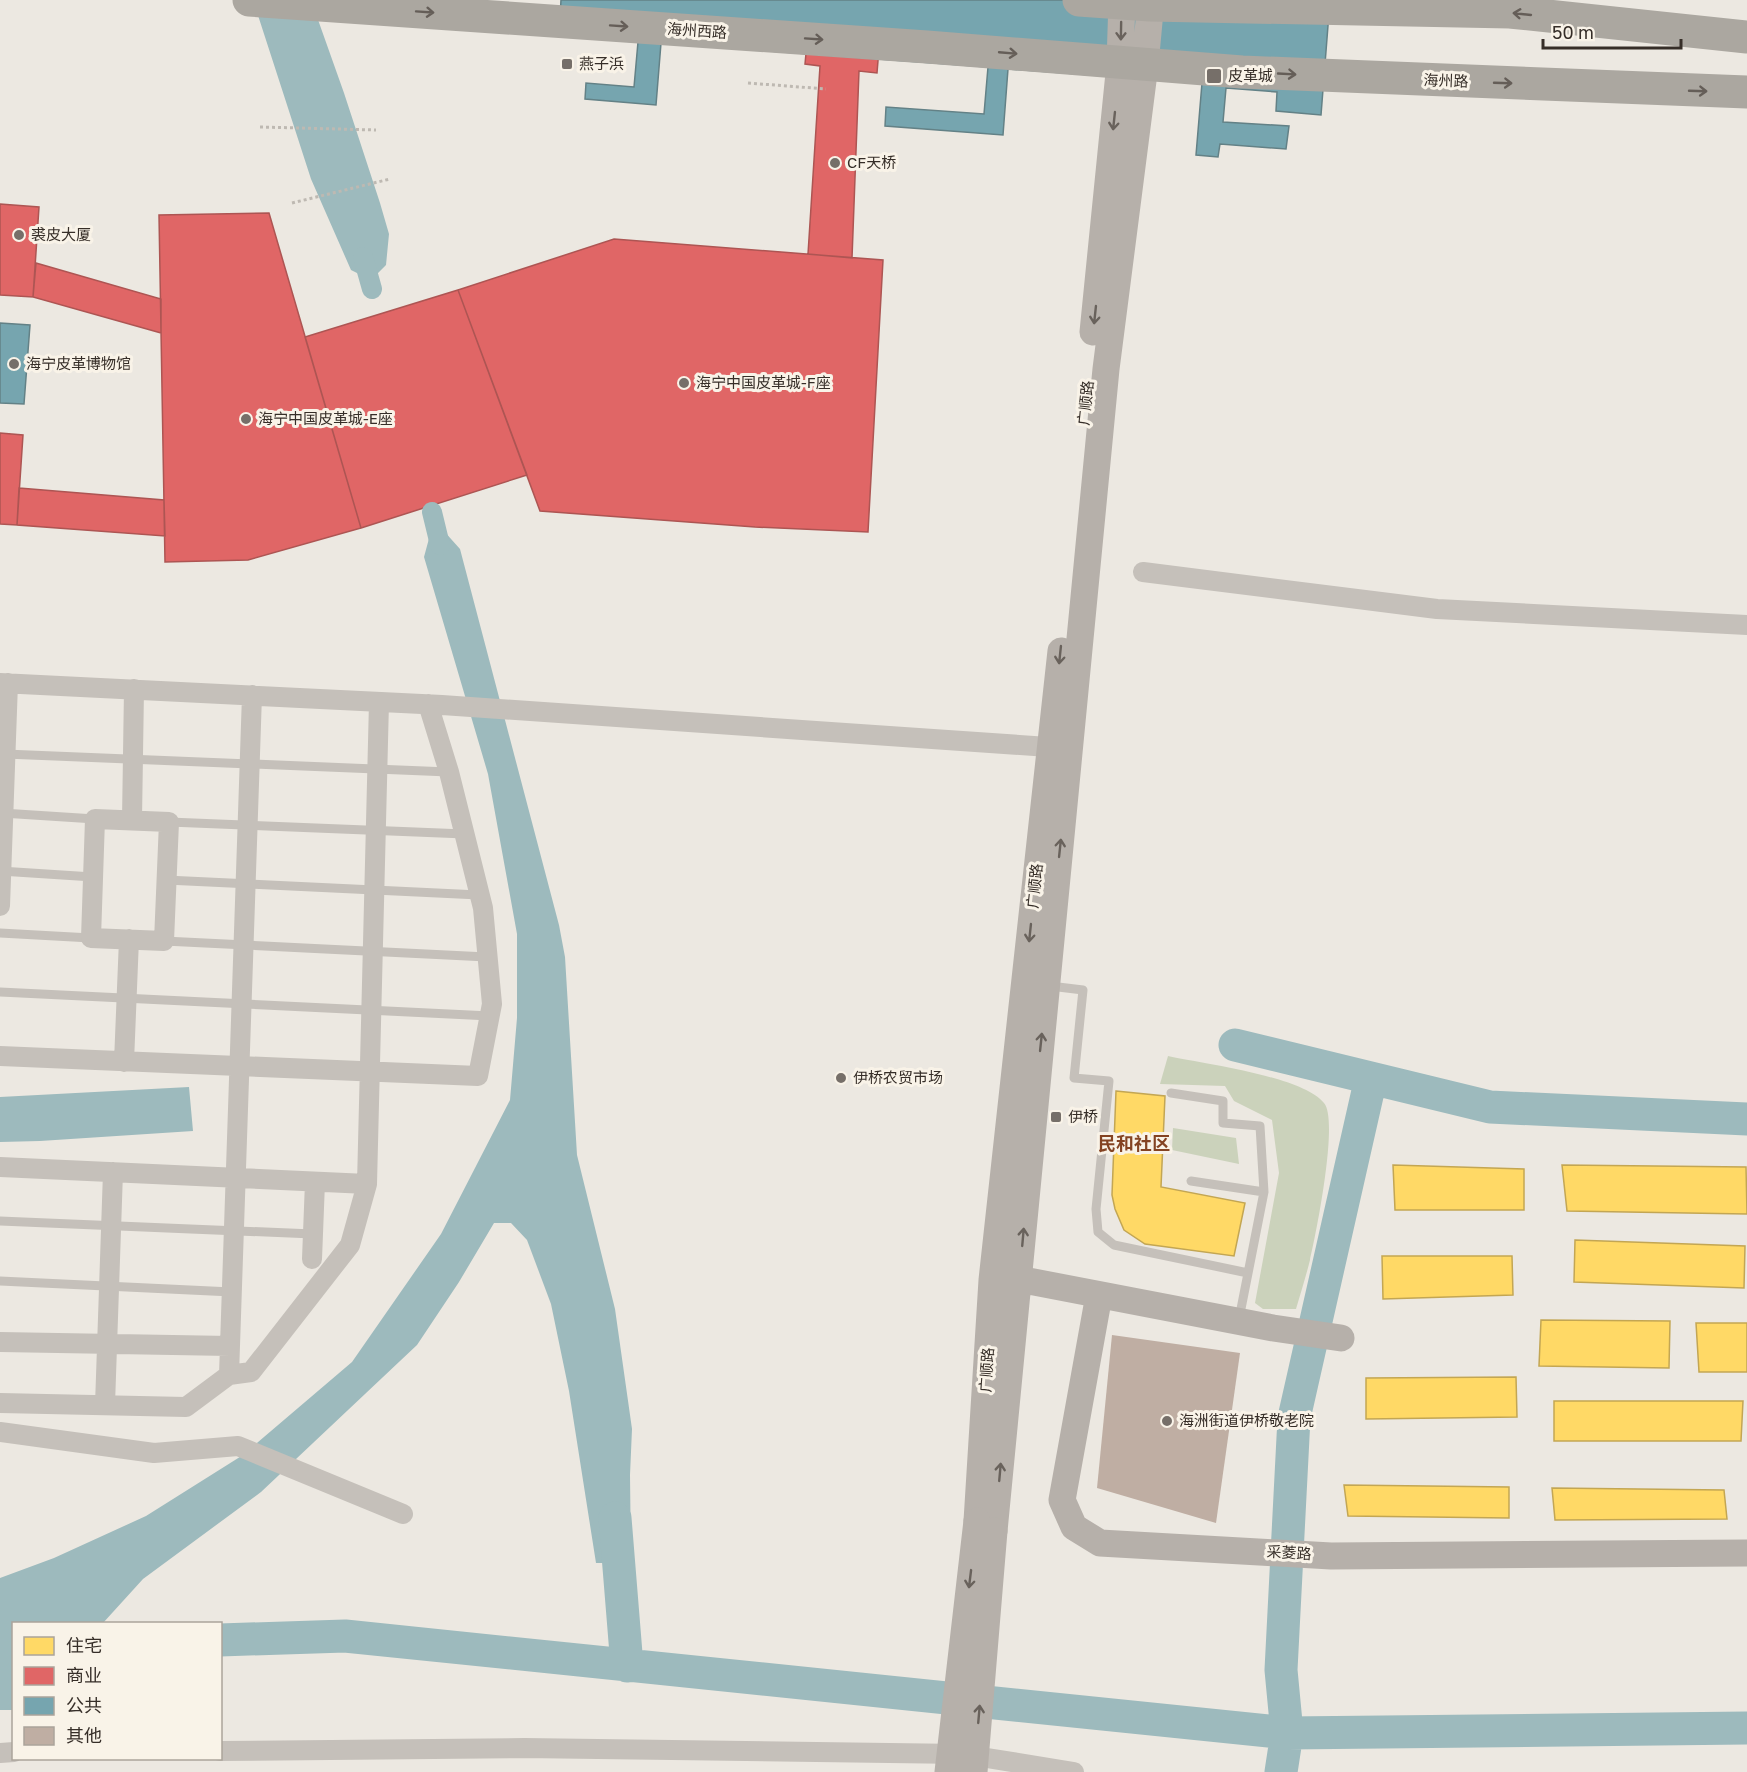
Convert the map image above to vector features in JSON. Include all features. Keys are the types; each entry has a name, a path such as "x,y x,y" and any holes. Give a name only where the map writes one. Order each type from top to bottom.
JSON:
{"highway":[{"name":"海州西路","path":"249,0 927,47 1133,64"},
{"path":"1079,0 1510,12 1747,37"},
{"name":"海州路","path":"1133,64 1290,74 1747,92"}],"main road":[{"name":"广顺路","path":"948,1772 986,1526 1018,1279 1036,984 1060,748 1106,369 1133,64 1136,2"},
{"name":"广顺路","path":"986,1526 992,1280 1036,984"},
{"path":"1018,1279 1273,1328 1341,1338"},
{"name":"采菱路","path":"1099,1295 1062,1500 1074,1527 1100,1544 1331,1556 1747,1553"},
{"path":"974,1772 986,1526"}],"street":[{"path":"1143,572 1437,609 1747,625"},
{"path":"0,906 4,683 435,704 1060,748"},
{"path":"132,820 134,689"},
{"path":"229,1375 252,695"},
{"path":"0,1403 186,1407 229,1375 251,1372 350,1245 367,1184 379,702"},
{"path":"0,1056 478,1076 492,1004 483,908 449,772 435,704"},
{"path":"95,819 168,822 164,941 91,938 95,819"},
{"path":"124,1062 129,939"},
{"path":"0,1167 367,1184"},
{"path":"105,1405 112,1173"},
{"path":"312,1259 315,1182"},
{"path":"0,1342 230,1346"},
{"path":"0,1432 154,1453 238,1446 403,1514"},
{"path":"222,1751 524,1748 962,1754 1074,1772"}],"lane":[{"path":"3,754 449,772"},
{"path":"2,813 95,819"},
{"path":"168,822 465,834"},
{"path":"1,871 93,877"},
{"path":"166,880 479,894"},
{"path":"0,933 91,938"},
{"path":"164,941 488,957"},
{"path":"1036,984 1083,990 1074,1078 1109,1081 1096,1209 1098,1232 1114,1245 1248,1273"},
{"path":"0,992 490,1016"},
{"path":"1171,1093 1223,1101 1223,1123 1260,1126 1264,1192 1239,1321"},
{"path":"1191,1181 1264,1192"},
{"path":"0,1221 313,1234"},
{"path":"0,1281 232,1292"}],"path":[{"path":"748,83 826,89"},
{"path":"260,127 376,130"},
{"path":"292,203 390,179"}],"green space":[{"path":"1168,1056 1274,1078 1295,1085 1324,1103 1328,1114 1329,1131 1325,1178 1313,1247 1296,1309 1263,1309 1255,1303 1279,1173 1272,1120 1234,1101 1225,1086 1160,1084"},
{"path":"1173,1128 1236,1138 1239,1164 1172,1150"}],"water":[{"path":"253,0 311,0 344,93 389,234 386,265 371,280 351,270 311,179"},
{"path":"434,520 460,549 559,925 565,957 577,1155 615,1309 632,1429 631,1563 596,1563 569,1391 551,1304 527,1240 511,1223 494,1223 459,1282 417,1345 261,1492 143,1579 104,1622 12,1622 12,1710 0,1710 0,1578 54,1558 146,1516 243,1455 352,1362 441,1234 510,1100 517,1018 517,934 488,774 424,557"},
{"path":"189,1087 193,1131 0,1142 0,1097"}],"building: 住宅":[{"path":"1116,1091 1165,1096 1161,1187 1245,1203 1234,1256 1145,1244 1124,1230 1112,1195"},
{"path":"1393,1165 1524,1169 1524,1210 1395,1210"},
{"path":"1562,1165 1746,1167 1747,1214 1567,1211"},
{"path":"1575,1240 1745,1246 1744,1288 1574,1282"},
{"path":"1382,1256 1512,1256 1513,1295 1383,1299"},
{"path":"1541,1320 1670,1321 1669,1368 1539,1366"},
{"path":"1696,1323 1747,1323 1747,1372 1699,1372"},
{"path":"1516,1377 1517,1417 1366,1419 1366,1378"},
{"path":"1554,1401 1743,1401 1741,1441 1554,1441"},
{"path":"1344,1485 1509,1487 1509,1518 1348,1516"},
{"path":"1552,1488 1724,1490 1727,1519 1555,1520"}],"building: 商业":[{"name":"CF天桥","path":"811,0 883,0 877,73 859,71 852,258 808,254 820,66 805,64"},
{"name":"裘皮大厦","path":"0,204 39,207 33,297 0,295"},
{"name":"海宁中国皮革城-E座","path":"269,213 361,528 248,560 165,562 159,215"},
{"name":"海宁中国皮革城-F座","path":"614,239 883,260 868,532 755,527 540,511 458,290"},
{"path":"36,263 161,299 161,333 33,297"},
{"path":"458,290 527,475 361,528 305,337"},
{"path":"0,433 23,435 17,525 0,524"},
{"path":"19,488 164,500 165,536 17,525"}],"building: 公共":[{"name":"皮革城","path":"561,0 1330,0 1321,115 1276,111 1277,92 1226,88 1223,122 1289,126 1286,149 1220,144 1218,157 1196,155 1202,83 1008,69 1003,135 885,126 886,107 984,114 988,67 661,43 656,105 585,99 586,83 634,87 638,42 559,36"},
{"name":"海宁皮革博物馆","path":"0,323 30,325 24,404 0,403"}],"building: 其他":[{"name":"海洲街道伊桥敬老院","path":"1112,1335 1240,1353 1216,1523 1097,1488"}],"waterway":[{"path":"363,257 372,289"},
{"path":"432,512 440,545"},
{"path":"1235,1045 1490,1107 1747,1119"},
{"path":"1281,1772 1287,1733 1281,1670 1294,1418 1371,1078"},
{"path":"615,1518 627,1666"},
{"path":"222,1640 345,1636 1287,1733 1747,1728"}],"place":[{"name":"燕子浜","path":"567,64"},
{"name":"皮革城","path":"1214,76"},
{"name":"CF天桥","path":"835,163"},
{"name":"裘皮大厦","path":"19,235"},
{"name":"海宁皮革博物馆","path":"14,364"},
{"name":"海宁中国皮革城-F座","path":"684,383"},
{"name":"海宁中国皮革城-E座","path":"246,419"},
{"name":"伊桥农贸市场","path":"841,1078"},
{"name":"伊桥","path":"1056,1117"},
{"name":"海洲街道伊桥敬老院","path":"1167,1421"}],"district":[{"name":"民和社区","path":"1134,1144"}]}
